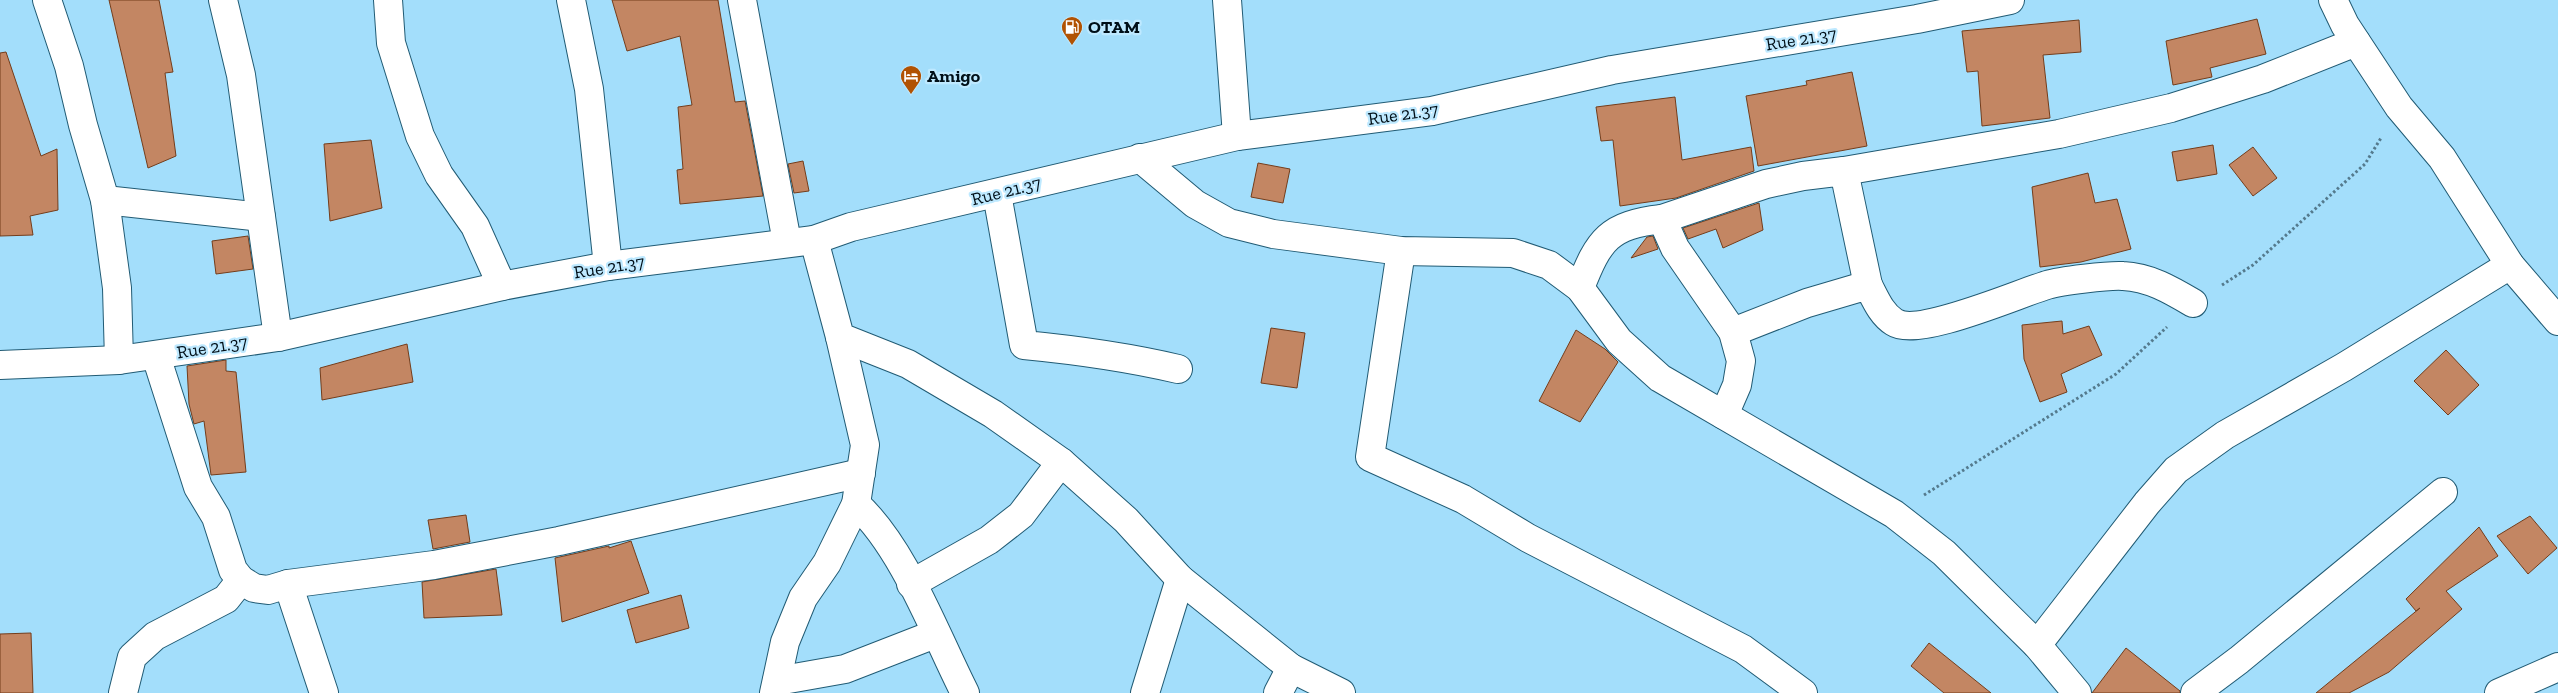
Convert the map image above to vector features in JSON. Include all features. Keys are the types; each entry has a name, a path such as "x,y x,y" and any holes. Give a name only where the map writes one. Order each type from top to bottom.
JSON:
{"street":[{"path":"47,0 69,66 83,125 105,200 117,288 119,360"},
{"path":"223,0 241,75 278,337"},
{"path":"388,0 391,43 420,136 439,175 475,226 502,286"},
{"path":"571,0 589,89 608,266"},
{"path":"742,0 787,242"},
{"path":"1228,0 1237,136"},
{"name":"Rue 21.37","path":"0,365 119,360 156,356 278,337 502,286 608,266 814,240 851,227 998,194 1237,136 1432,111 1612,70 1913,10 2010,0"},
{"path":"2333,0 2356,42 2399,108 2442,158 2510,265 2558,320"},
{"path":"1580,288 1593,255 1612,233 1635,222 1662,219 1766,184 1803,176 1844,171 2058,134 2171,108 2263,79 2356,42"},
{"path":"1140,158 1195,204 1229,223 1273,234 1401,251 1513,253 1549,265 1580,288 1619,341 1660,378 1894,514 1944,553 2037,645 2077,693"},
{"path":"1844,171 1868,285 1883,313 1894,323 1907,326 1932,323 2049,284 2122,276 2159,283 2193,303"},
{"path":"998,194 1024,345 1142,360 1178,369"},
{"path":"105,200 261,217"},
{"path":"1662,219 1675,248 1733,332 1741,361 1737,386 1724,415"},
{"path":"814,240 840,337 865,445 856,504 827,563 803,598 785,642 775,687 844,670 935,634"},
{"path":"1401,251 1370,457 1463,499 1528,538 1743,649 1803,693"},
{"path":"2037,645 2147,503 2176,470 2225,435 2344,368 2510,265"},
{"path":"1733,332 1807,302 1868,285"},
{"path":"840,337 908,364 993,414 1061,462 1126,520 1180,579 1291,668 1341,693"},
{"path":"156,356 198,487 216,518 233,570 241,580 254,588 268,590 288,584 434,565 549,543 861,474"},
{"path":"911,584 989,540 1021,515 1061,462"},
{"path":"2195,693 2239,660 2443,492"},
{"path":"856,504 872,519 891,546 965,693"},
{"path":"1145,693 1180,579"},
{"path":"123,693 132,657 155,636 226,599 241,580"},
{"path":"288,584 324,693"},
{"path":"2499,693 2558,667"},
{"path":"1278,693 1291,668"}],"building":[{"path":"109,0 159,0 173,72 165,73 176,156 148,168"},
{"path":"612,0 718,0 735,102 745,101 763,196 680,204 677,170 683,169 678,107 692,105 680,36 627,51"},
{"path":"2257,19 2266,54 2210,68 2212,77 2173,85 2166,41"},
{"path":"2079,20 2081,52 2043,55 2050,118 1982,126 1978,71 1967,72 1962,31"},
{"path":"6,52 41,156 57,149 58,210 30,216 33,235 0,236 0,53"},
{"path":"1852,72 1867,146 1758,166 1746,96 1807,85 1806,81"},
{"path":"1675,97 1682,160 1751,147 1754,171 1676,198 1620,206 1613,140 1601,141 1596,107"},
{"path":"371,140 382,208 330,221 324,144"},
{"path":"2213,145 2217,174 2177,181 2172,152"},
{"path":"2253,147 2277,178 2253,196 2229,165"},
{"path":"803,161 809,191 794,193 788,164"},
{"path":"1258,163 1290,169 1283,203 1251,197"},
{"path":"2088,173 2095,203 2117,199 2131,249 2081,262 2040,267 2032,187"},
{"path":"1759,203 1763,230 1723,248 1716,229 1688,239 1683,228"},
{"path":"248,236 253,269 216,274 212,241"},
{"path":"1653,236 1658,249 1631,258 1647,237"},
{"path":"2062,321 2063,334 2089,326 2102,355 2061,374 2067,392 2040,402 2024,359 2022,325"},
{"path":"1271,328 1305,333 1297,388 1261,383"},
{"path":"1576,330 1605,349 1618,362 1580,422 1539,401"},
{"path":"407,344 413,382 322,400 320,368"},
{"path":"2446,350 2479,385 2448,415 2414,381"},
{"path":"226,360 226,371 236,372 246,472 211,475 204,421 194,424 189,404 187,366"},
{"path":"466,515 470,542 433,549 428,520"},
{"path":"2530,516 2557,548 2528,574 2497,536"},
{"path":"2479,527 2498,556 2446,591 2462,609 2389,672 2349,693 2316,693 2420,608 2416,611 2406,599"},
{"path":"631,541 649,593 562,622 555,558 609,546 609,548"},
{"path":"496,569 502,615 424,618 422,582"},
{"path":"681,595 689,628 636,643 627,610"},
{"path":"31,633 33,693 0,693 0,634"},
{"path":"1929,643 1991,693 1944,693 1911,666"},
{"path":"2126,648 2180,691 2180,693 2092,693"}],"place":[{"name":"OTAM","path":"1072,46"},
{"name":"Amigo","path":"911,95"}]}
